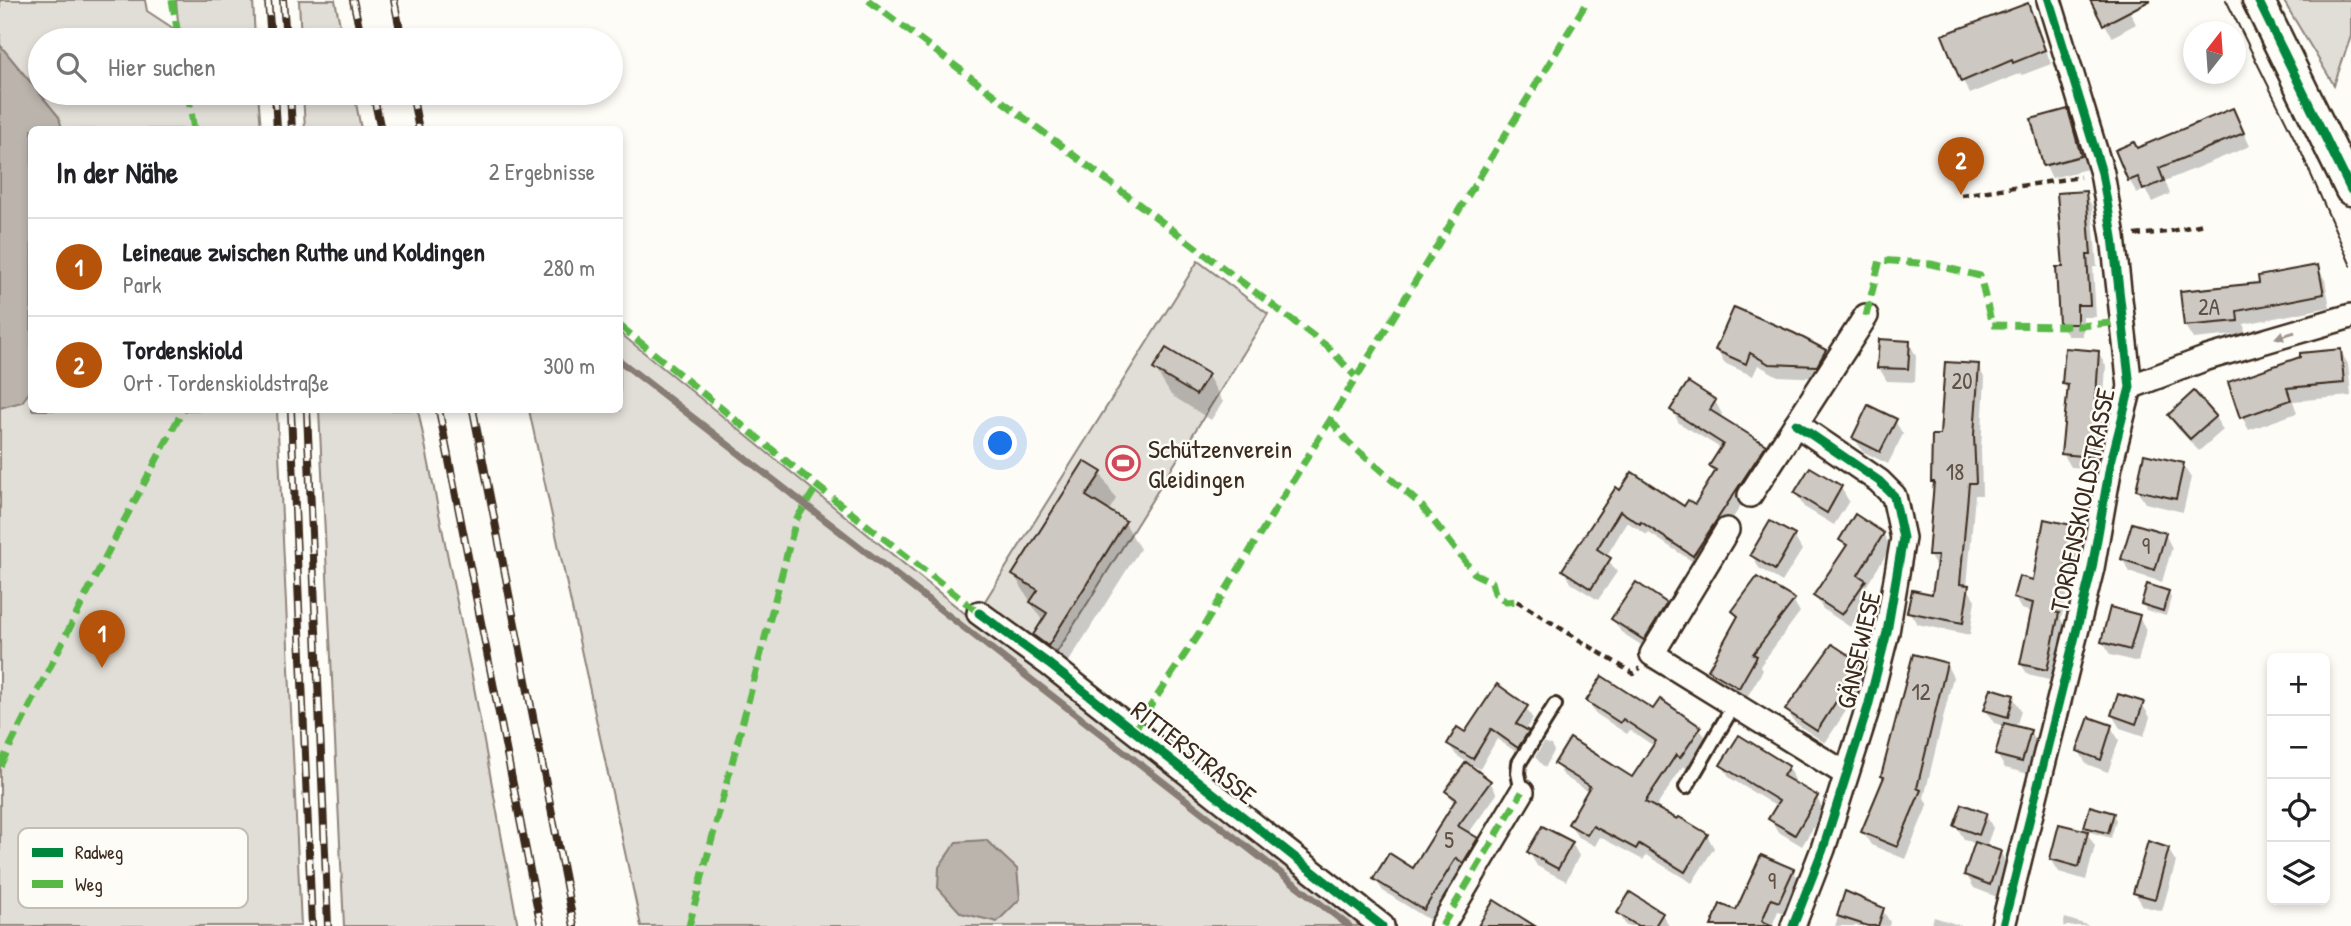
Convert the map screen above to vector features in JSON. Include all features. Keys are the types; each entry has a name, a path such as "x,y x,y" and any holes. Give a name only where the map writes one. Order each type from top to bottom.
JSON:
{"street":[{"name":"TORDENSKIOLDSTRASSE","path":"2003,926 2092,568 2110,466 2130,387 2113,237 2102,173 2049,0"},
{"path":"2258,0 2351,190"},
{"path":"1750,495 1866,316"},
{"name":"TORDENSKIOLDSTRASSE","path":"2130,387 2207,358 2351,316"},
{"name":"GÄNSEWIESE","path":"1793,926 1823,849 1868,707 1887,632 1903,538 1894,496 1879,481 1796,424"},
{"path":"1727,530 1651,654 1846,774"},
{"name":"RITTERSTRASSE","path":"979,613 1049,664 1382,926"},
{"path":"1442,926 1522,792"}],"lane":[{"path":"1522,792 1519,763 1555,705"},
{"path":"1686,787 1734,705"}],"path":[{"path":"1961,195 2102,173"},
{"path":"2113,237 2167,232 2203,224"},
{"path":"1517,601 1634,674 1651,654"}],"shaded area":[{"path":"0,0 145,0 147,11 173,28 28,28 28,105 259,105 261,126 28,126 28,413 277,413 301,926 0,926"},
{"path":"176,0 253,0 254,28 179,28"},
{"path":"299,0 335,0 341,28 300,28"},
{"path":"2283,0 2351,0 2351,36 2334,85"},
{"path":"0,45 28,79 28,105 49,105 59,117 61,126 28,126 28,394 22,402 0,408"},
{"path":"304,105 356,105 360,126 305,126"},
{"path":"1198,261 1268,314 1049,665 1382,926 641,926 530,413 623,413 623,335 973,620"},
{"path":"319,413 419,413 471,671 518,926 344,926"},
{"path":"986,840 1017,869 1020,899 997,922 961,913 938,888 939,867 956,842"}],"building":[{"path":"2090,0 2151,0 2103,25"},
{"path":"2028,3 2045,50 2013,63 2012,60 1961,82 1942,35"},
{"path":"2233,108 2244,133 2159,168 2164,181 2143,190 2138,177 2128,181 2115,150 2134,142 2137,148"},
{"path":"2068,109 2081,156 2043,166 2031,119"},
{"path":"2086,191 2091,255 2087,255 2090,305 2077,305 2077,324 2059,324 2056,267 2063,267 2057,193"},
{"path":"2318,265 2324,294 2237,311 2238,321 2184,326 2180,291 2259,283 2258,276"},
{"path":"1734,307 1826,350 1817,366 1769,364 1750,353 1746,364 1715,350"},
{"path":"1879,339 1910,341 1908,369 1877,368"},
{"path":"1166,348 1209,374 1196,395 1153,369"},
{"path":"2065,348 2099,351 2092,457 2061,454 2068,385 2062,384"},
{"path":"2341,349 2344,383 2287,388 2291,400 2240,418 2228,382 2300,357 2300,353"},
{"path":"1945,362 1979,364 1974,435 1976,483 1969,483 1960,584 1969,585 1963,623 1907,612 1912,590 1932,594 1938,556 1928,556 1934,482 1931,482 1932,435 1940,435"},
{"path":"1688,382 1716,400 1710,410 1766,445 1693,556 1620,511 1597,549 1611,558 1591,589 1562,570 1616,487 1620,490 1632,472 1684,506 1688,500 1695,504 1716,470 1709,466 1723,444 1670,410"},
{"path":"2194,391 2216,416 2190,439 2168,415"},
{"path":"1868,405 1897,419 1880,452 1852,438"},
{"path":"2144,454 2184,463 2176,499 2136,490"},
{"path":"1084,461 1102,472 1086,496 1126,521 1048,646 1033,635 1047,613 1030,602 1038,590 1012,575"},
{"path":"1810,467 1842,486 1827,513 1794,493"},
{"path":"1855,514 1884,533 1858,575 1866,580 1842,615 1813,596 1847,545 1839,540"},
{"path":"2044,519 2076,526 2070,562 2067,561 2054,612 2059,613 2047,670 2020,664 2033,603 2013,598 2019,576 2033,580"},
{"path":"1770,521 1795,535 1775,570 1750,555"},
{"path":"2132,523 2166,533 2155,570 2121,559"},
{"path":"1757,577 1795,599 1753,654 1757,656 1739,688 1708,670 1738,616 1732,611"},
{"path":"1636,582 1667,603 1644,640 1611,619"},
{"path":"2147,584 2169,591 2163,611 2141,604"},
{"path":"2110,607 2140,615 2130,650 2101,642"},
{"path":"1832,644 1861,663 1817,731 1785,710"},
{"path":"1913,654 1947,663 1917,788 1921,790 1897,847 1861,832 1884,777 1881,776"},
{"path":"1602,676 1653,709 1660,699 1701,727 1680,758 1676,755 1645,802 1708,834 1685,872 1639,844 1636,849 1593,826 1587,835 1568,824 1590,786 1554,764 1570,738 1632,777 1656,741 1623,719 1620,723 1586,701"},
{"path":"1497,684 1528,706 1516,724 1529,731 1518,748 1491,729 1473,759 1447,744 1457,727 1465,732"},
{"path":"1991,688 2014,695 2008,717 1984,710"},
{"path":"2118,694 2144,702 2136,724 2111,715"},
{"path":"2089,717 2112,725 2101,760 2077,751"},
{"path":"2004,723 2031,730 2022,762 1995,755"},
{"path":"1739,735 1789,766 1783,776 1818,796 1795,835 1768,819 1779,801 1720,765"},
{"path":"1466,762 1491,781 1458,826 1478,838 1463,863 1456,858 1424,910 1373,879 1389,853 1413,868 1456,799 1445,791"},
{"path":"1962,804 1987,813 1979,835 1954,826"},
{"path":"2090,806 2114,813 2108,833 2084,827"},
{"path":"2059,824 2088,831 2079,867 2050,859"},
{"path":"1542,826 1573,842 1558,869 1527,852"},
{"path":"2148,841 2169,848 2155,899 2133,893"},
{"path":"1975,842 2001,851 1990,885 1964,875"},
{"path":"1761,855 1794,869 1779,902 1771,899 1762,921 1773,926 1711,926 1720,904 1736,910"},
{"path":"1845,891 1884,908 1878,926 1868,926 1837,916"},
{"path":"1630,892 1663,913 1655,926 1638,926 1617,913"},
{"path":"1494,900 1535,926 1478,926"}],"waterway":[{"path":"623,363 1349,926"}],"tram line":[{"path":"2226,0 2302,154 2351,266"}],"railway":[{"path":"268,0 270,28"},
{"path":"283,0 285,28"},
{"path":"353,0 359,28"},
{"path":"394,0 400,28"},
{"path":"276,105 277,126"},
{"path":"291,105 292,126"},
{"path":"376,105 380,126"},
{"path":"414,105 418,126"},
{"path":"291,413 312,926"},
{"path":"307,413 328,926"},
{"path":"440,413 541,926"},
{"path":"474,413 574,926"}],"marked path":[{"path":"172,0 177,28"},
{"path":"868,0 1328,347 1355,376"},
{"path":"1134,731 1205,624 1588,0"},
{"path":"190,105 193,126"},
{"path":"1866,316 1880,260 1931,264 1980,276 1992,325 2079,326 2122,322"},
{"path":"623,328 979,613"},
{"path":"0,766 181,413"},
{"path":"1330,419 1348,442 1421,505 1475,574 1492,582 1495,593 1506,602 1517,601"},
{"path":"689,926 796,520 817,486"},
{"path":"1442,926 1522,792"}],"cycle path":[{"path":"2003,926 2092,568 2110,466 2130,387 2113,237 2102,173 2049,0"},
{"path":"2258,0 2351,190"},
{"path":"1793,926 1823,849 1868,707 1887,632 1903,538 1894,496 1879,481 1796,424"},
{"path":"979,613 1049,664 1382,926"}],"place":[{"name":"Tordenskiold","path":"1961,195"},
{"name":"Schützenverein Gleidingen","path":"1123,463"},
{"name":"Leineaue zwischen Ruthe und Koldingen","path":"102,668"}]}
